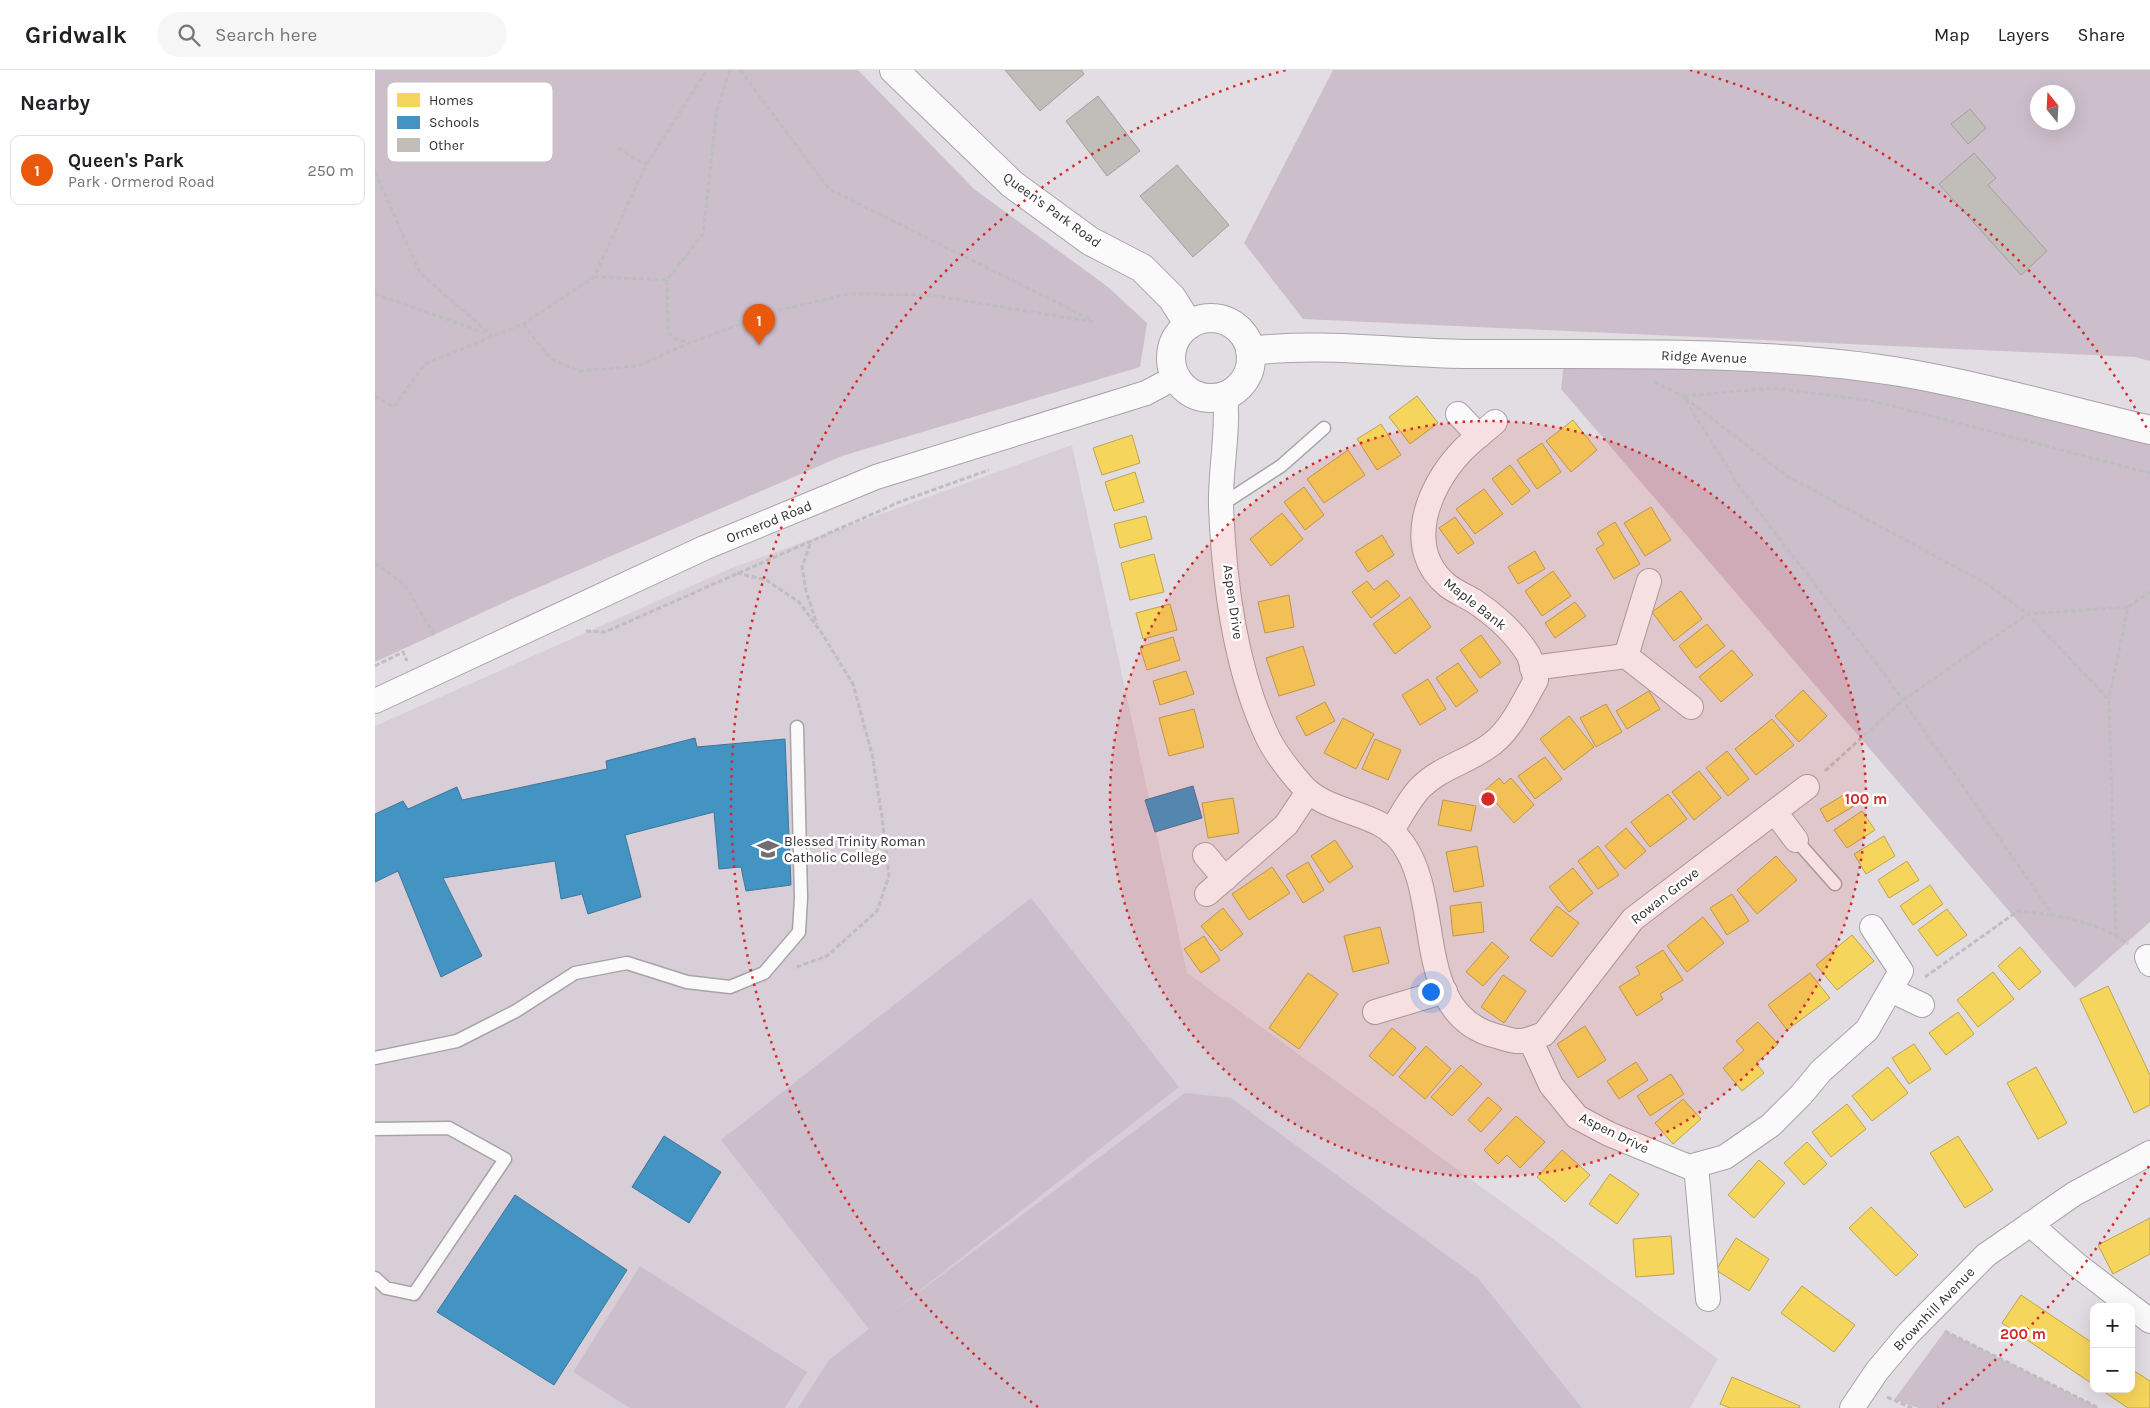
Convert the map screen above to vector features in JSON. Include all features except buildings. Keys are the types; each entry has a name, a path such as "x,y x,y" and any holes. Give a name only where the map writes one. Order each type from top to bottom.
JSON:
{"street":[{"name":"Queen's Park Road","path":"898,72 1012,184 1090,241 1142,268 1172,298 1189,325"},
{"path":"1214,318 1227,321 1238,328 1246,338 1251,351 1250,364 1246,378 1237,388 1225,395 1203,397 1183,386 1176,377 1171,360 1174,343 1180,332 1189,325 1201,319 1214,318"},
{"name":"Ridge Avenue","path":"1251,351 1313,346 1445,354 1695,356 1798,361 1905,373 2150,430"},
{"name":"Ormerod Road","path":"375,701 704,548 876,477 1138,396 1176,377"},
{"name":"Aspen Drive","path":"1225,395 1227,415 1221,505 1231,611 1248,684 1268,738 1284,764 1308,792 1337,809 1382,823 1403,844 1420,881 1435,965 1454,1012 1480,1032 1520,1043 1530,1039 1551,1085 1577,1117 1609,1134 1689,1167 1725,1156 1771,1125 1801,1095 1821,1071 1867,1030 1895,980"},
{"name":"Maple Bank","path":"1458,414 1487,429 1460,453 1431,498 1424,520 1422,539 1431,568 1448,586 1475,601 1503,623 1529,655 1532,668"},
{"path":"1626,656 1649,581"},
{"path":"1391,832 1420,788 1447,768 1475,755 1494,742 1518,712 1536,680 1532,668 1626,656 1691,707"},
{"name":"Rowan Grove","path":"1530,1039 1544,1034 1633,919 1807,787"},
{"path":"1205,855 1216,886 1286,825 1308,792"},
{"path":"1775,812 1796,840"},
{"path":"1872,927 1895,980 1922,1005"},
{"path":"1375,1012 1445,990"},
{"name":"Brownhill Avenue","path":"1853,1408 1877,1371 1922,1319 1986,1255 2073,1194 2150,1153"},
{"path":"1696,1165 1708,1299"},
{"path":"2030,1224 2077,1265 2150,1321"}],"lane":[{"path":"1221,505 1281,466 1324,428"},
{"path":"375,1058 457,1041 516,1011 575,973 627,963 687,982 730,987 764,973 799,932 801,898 797,727"},
{"path":"1796,840 1835,884"},
{"path":"375,1130 449,1128 505,1159 414,1294 387,1288 375,1278"}],"path":[{"path":"375,396 394,407 425,364 523,324 593,277 645,166 707,70"},
{"path":"689,343 674,338 668,332 667,280 703,234 717,109 730,70"},
{"path":"523,324 551,359 579,372 638,366 689,343 780,310 848,294 930,295 1095,322 829,189 740,70"},
{"path":"618,148 645,166"},
{"path":"375,172 420,273 491,335 375,294"},
{"path":"593,277 667,280"},
{"path":"1649,380 1683,396 1787,476 1987,584 2028,614 2109,700"},
{"path":"1683,396 1773,388 1873,401 2150,473"},
{"path":"1683,396 1741,489 1903,700 2053,915"},
{"path":"578,630 605,632 737,573 811,543 902,501 994,468"},
{"path":"811,543 802,567 806,591 818,627"},
{"path":"375,563 405,585 435,637"},
{"path":"737,573 766,580 799,602 818,627 853,684 872,754 889,876 877,911 827,956 779,973 764,973"},
{"path":"1807,787 1903,700 2028,614 2128,607 2150,592"},
{"path":"2116,935 2109,700 2128,607"},
{"path":"375,666 403,652 416,682"},
{"path":"1895,980 1925,977 2018,911 2085,921 2116,935 2149,961"},
{"path":"1922,1319 2099,1408"}],"shaded area":[{"path":"375,70 858,70 974,189 1108,287 1147,323 1140,367 842,456 514,598 375,662"},
{"path":"1333,70 2150,70 2150,361 2135,357 1303,319 1244,243"},
{"path":"1565,355 1798,361 2150,430 2150,922 2075,988 1561,389"},
{"name":"Blessed Trinity Roman Catholic College","path":"1072,445 1187,973 1718,1359 1690,1408 375,1408 375,726 734,567"},
{"path":"1031,898 1179,1087 891,1313 1185,1093 1231,1098 1478,1278 1582,1408 798,1408 829,1360 869,1329 721,1140"},
{"path":"640,1266 807,1372 785,1408 630,1408 573,1372"},
{"path":"1945,1331 2099,1408 1919,1408 1894,1400"}],"place":[{"name":"Queen's Park","path":"759,345"},
{"name":"Blessed Trinity Roman Catholic College","path":"768,849"}]}
